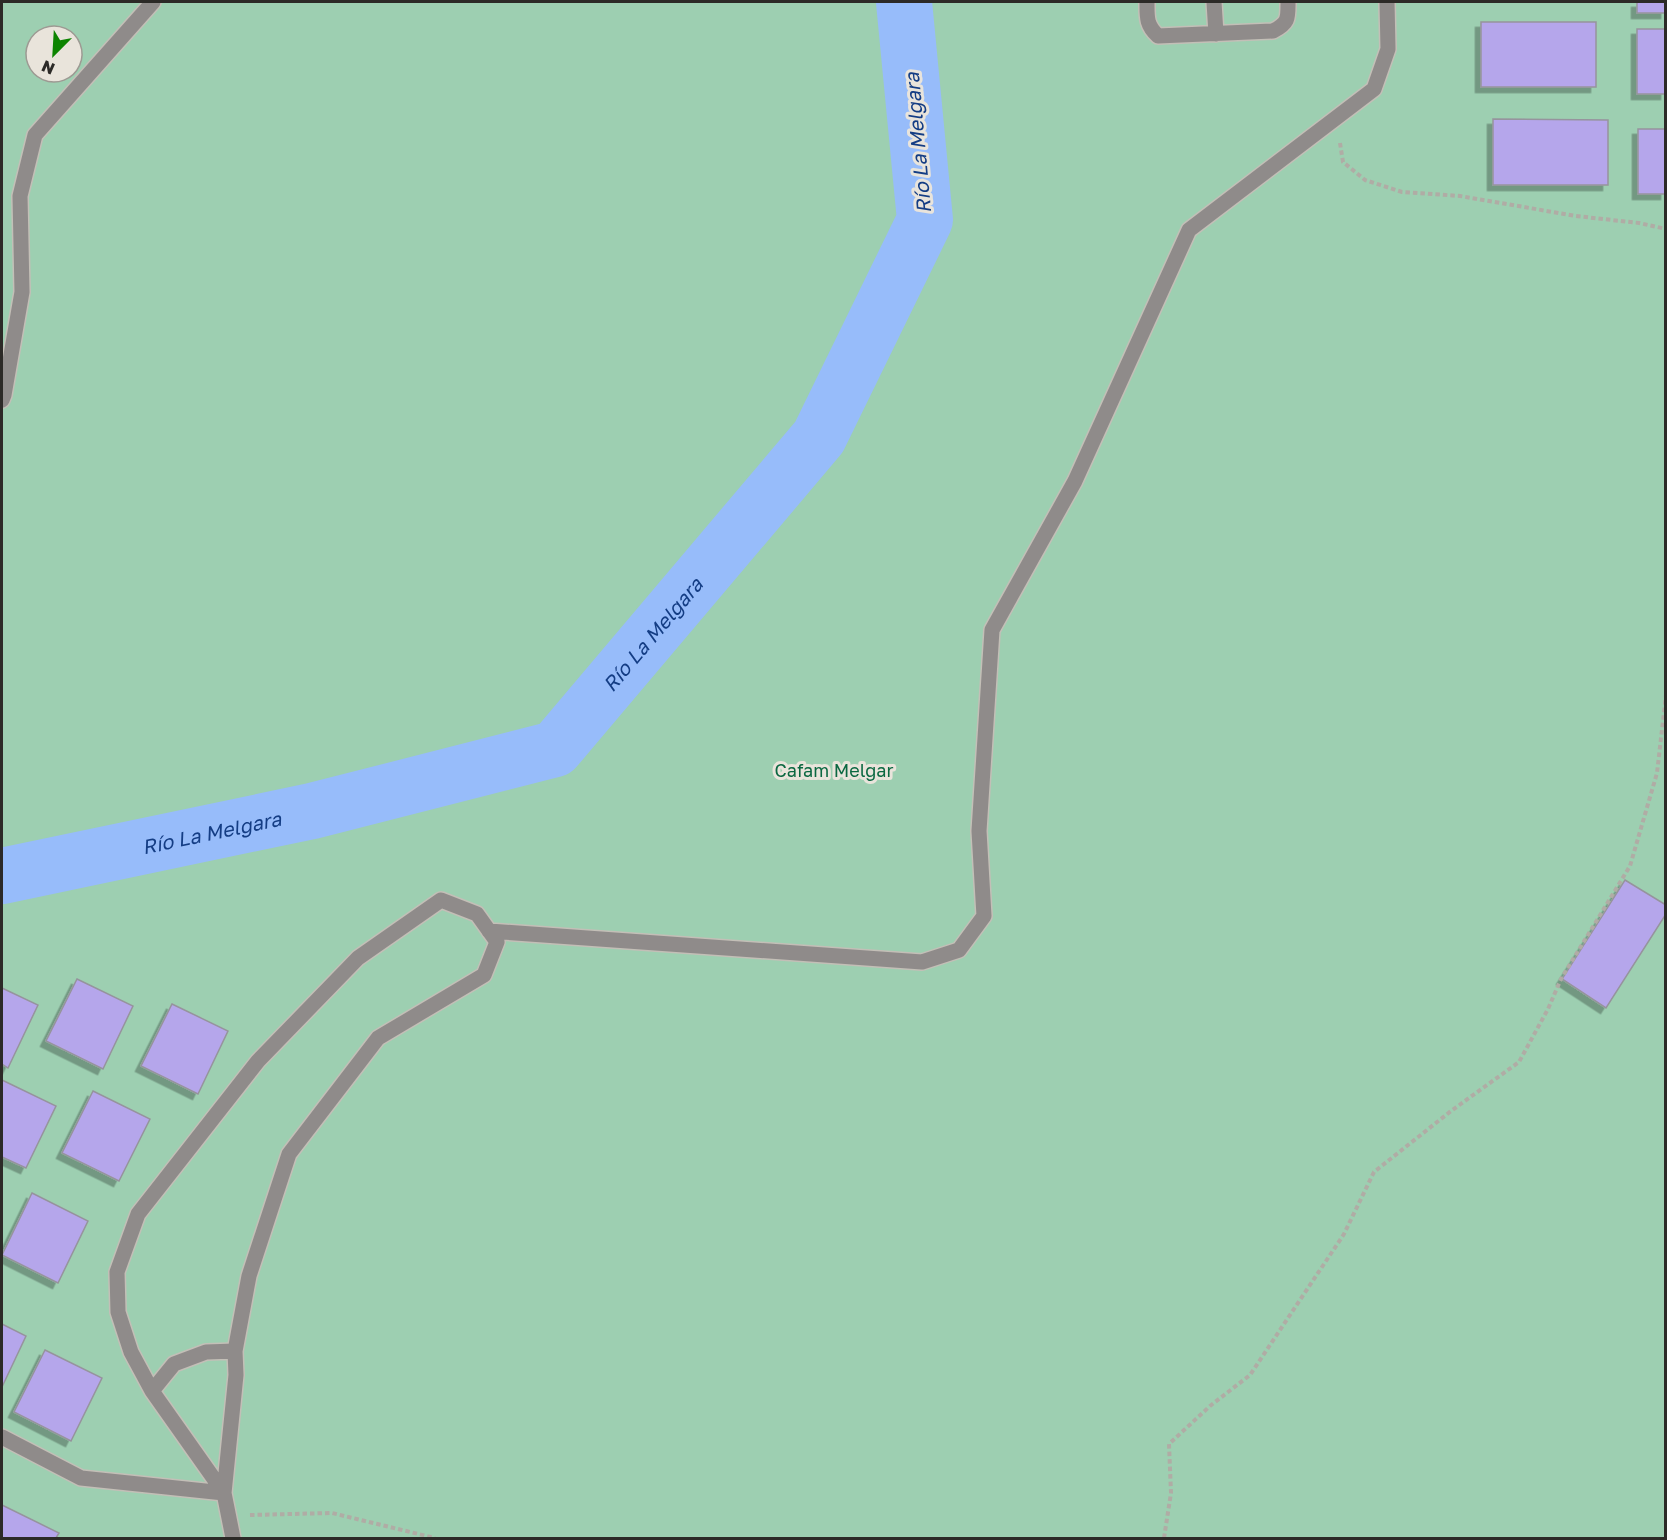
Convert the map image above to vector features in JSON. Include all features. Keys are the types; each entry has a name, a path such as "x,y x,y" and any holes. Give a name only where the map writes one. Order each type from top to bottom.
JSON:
{"lane":[{"path":"2,400 22,292 20,196 35,135 153,2"},
{"path":"1147,2 1147,19 1150,29 1158,36 1273,31 1282,26 1288,18 1288,2"},
{"path":"1214,2 1216,34"},
{"path":"489,931 922,962 959,950 984,915 979,831 992,630 1076,481 1189,230 1374,89 1388,48 1387,2"},
{"path":"224,1493 152,1391 131,1352 118,1312 117,1272 138,1214 258,1061 358,958 441,900 477,914 497,942 484,975 378,1038 289,1154 249,1276 235,1351 236,1375 224,1493 233,1539"},
{"path":"152,1391 174,1364 206,1352 235,1351"},
{"path":"2,1437 81,1478 224,1493"}],"path":[{"path":"1335,118 1343,162 1365,180 1402,192 1460,196 1665,229"},
{"path":"1164,1539 1171,1493 1169,1444 1210,1406 1250,1375 1344,1234 1374,1172 1451,1111 1519,1062 1548,1009 1561,979 1630,866 1657,773 1665,695"},
{"path":"228,1515 332,1513 435,1539"}],"green space":[{"name":"Cafam Melgar","path":"2,2 1665,2 1665,1538 2,1538"}],"building":[{"path":"1637,2 1666,2 1666,13 1637,13"},
{"path":"1481,22 1596,22 1596,87 1481,87"},
{"path":"1637,29 1666,29 1666,94 1637,94"},
{"path":"1493,119 1608,120 1608,185 1493,185"},
{"path":"1638,129 1666,129 1666,194 1638,194"},
{"path":"1625,880 1666,905 1666,914 1606,1008 1562,979"},
{"path":"77,979 133,1006 103,1069 46,1041"},
{"path":"2,988 38,1005 8,1068 2,1064"},
{"path":"172,1004 228,1031 198,1094 141,1066"},
{"path":"2,1080 56,1106 26,1168 2,1157"},
{"path":"93,1091 150,1119 119,1181 62,1153"},
{"path":"32,1193 88,1221 58,1283 2,1255"},
{"path":"2,1324 26,1336 2,1387"},
{"path":"45,1350 102,1378 71,1441 14,1412"},
{"path":"2,1505 59,1533 56,1538 2,1538"}],"waterway":[{"name":"Río La Melgara","path":"2,876 312,811 555,749 819,437 925,220 904,2"}]}
